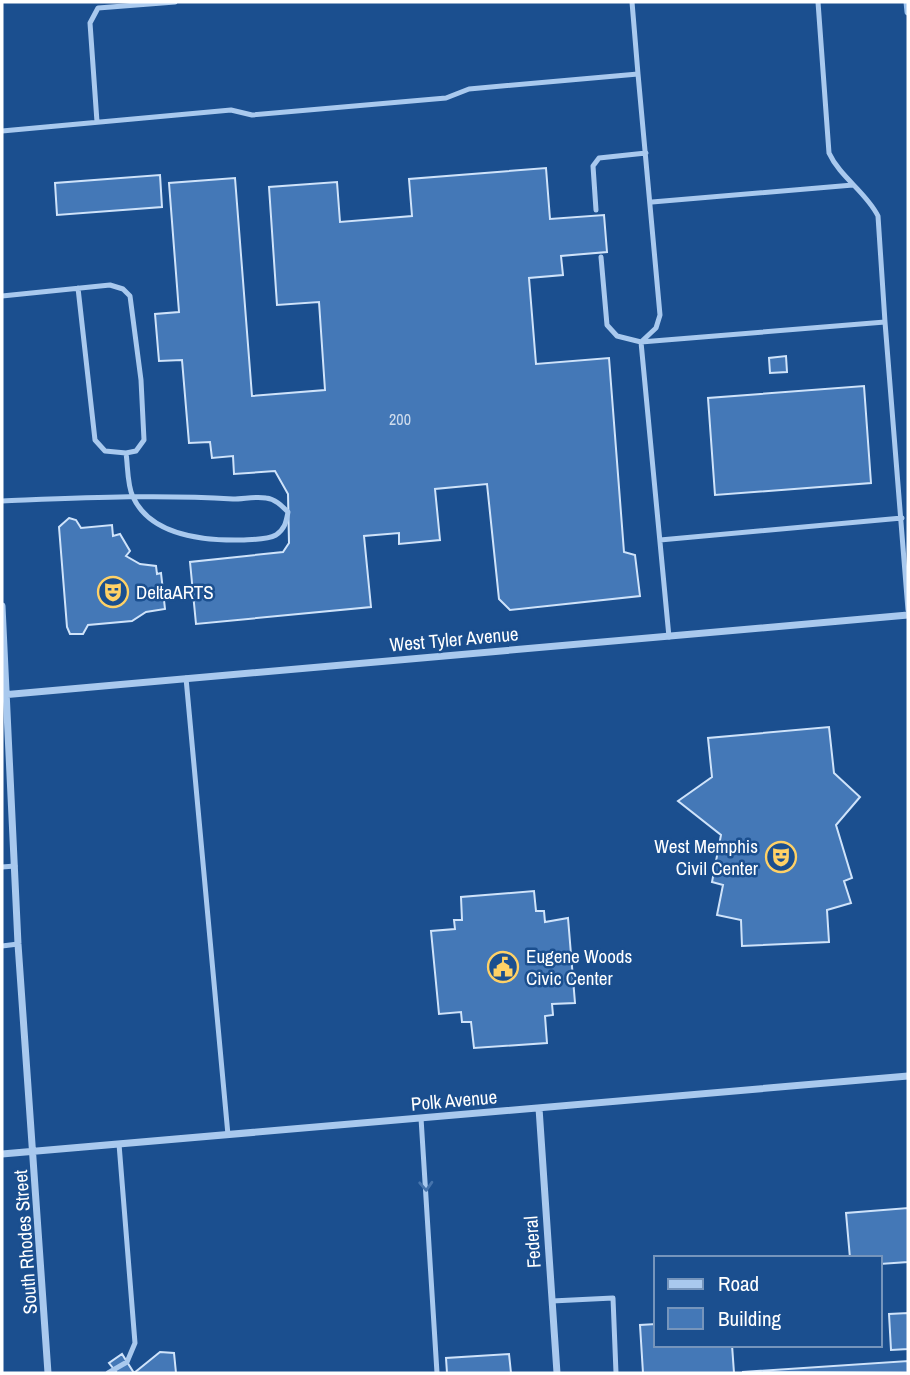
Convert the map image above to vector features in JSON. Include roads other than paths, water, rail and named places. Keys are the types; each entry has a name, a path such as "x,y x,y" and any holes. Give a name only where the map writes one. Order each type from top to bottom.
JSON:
{"street":[{"name":"South Rhodes Street","path":"2,606 18,944 35,1151 48,1373"},
{"name":"West Tyler Avenue","path":"5,695 186,677 669,637 908,613"},
{"name":"Polk Avenue","path":"2,1154 908,1076"},
{"name":"Federal","path":"539,1108 557,1373"}],"lane":[{"path":"97,122 89,23 93,14 98,8 175,2"},
{"path":"632,2 652,202 660,315 656,328 642,342"},
{"path":"818,2 829,153 834,164 878,216 908,613"},
{"path":"2,131 231,110 252,115 446,98 468,89 638,74"},
{"path":"596,210 593,166 595,161 599,158 646,153"},
{"path":"652,202 853,185"},
{"path":"601,257 607,326 617,336 642,342 885,322"},
{"path":"2,296 78,288 110,285 123,289 130,296 141,380 144,440 136,450 126,453 105,451 95,440 78,288"},
{"path":"642,342 669,637"},
{"path":"2,501 132,496 266,498 279,503 288,512 285,525 274,536 260,539 191,537 169,529 148,516 132,496 126,453"},
{"path":"660,540 902,518"},
{"path":"186,677 228,1135"},
{"path":"2,867 15,866"},
{"path":"2,946 18,944"},
{"path":"421,1118 436,1373"},
{"path":"108,1373 127,1362 135,1343 136,1330 119,1144"},
{"path":"552,1301 613,1298 616,1373"}],"waterway":[{"path":"907,2 908,12"}],"place":[{"name":"DeltaARTS","path":"113,592"},
{"name":"West Memphis Civil Center","path":"781,857"},
{"name":"Eugene Woods Civic Center","path":"503,967"}]}
